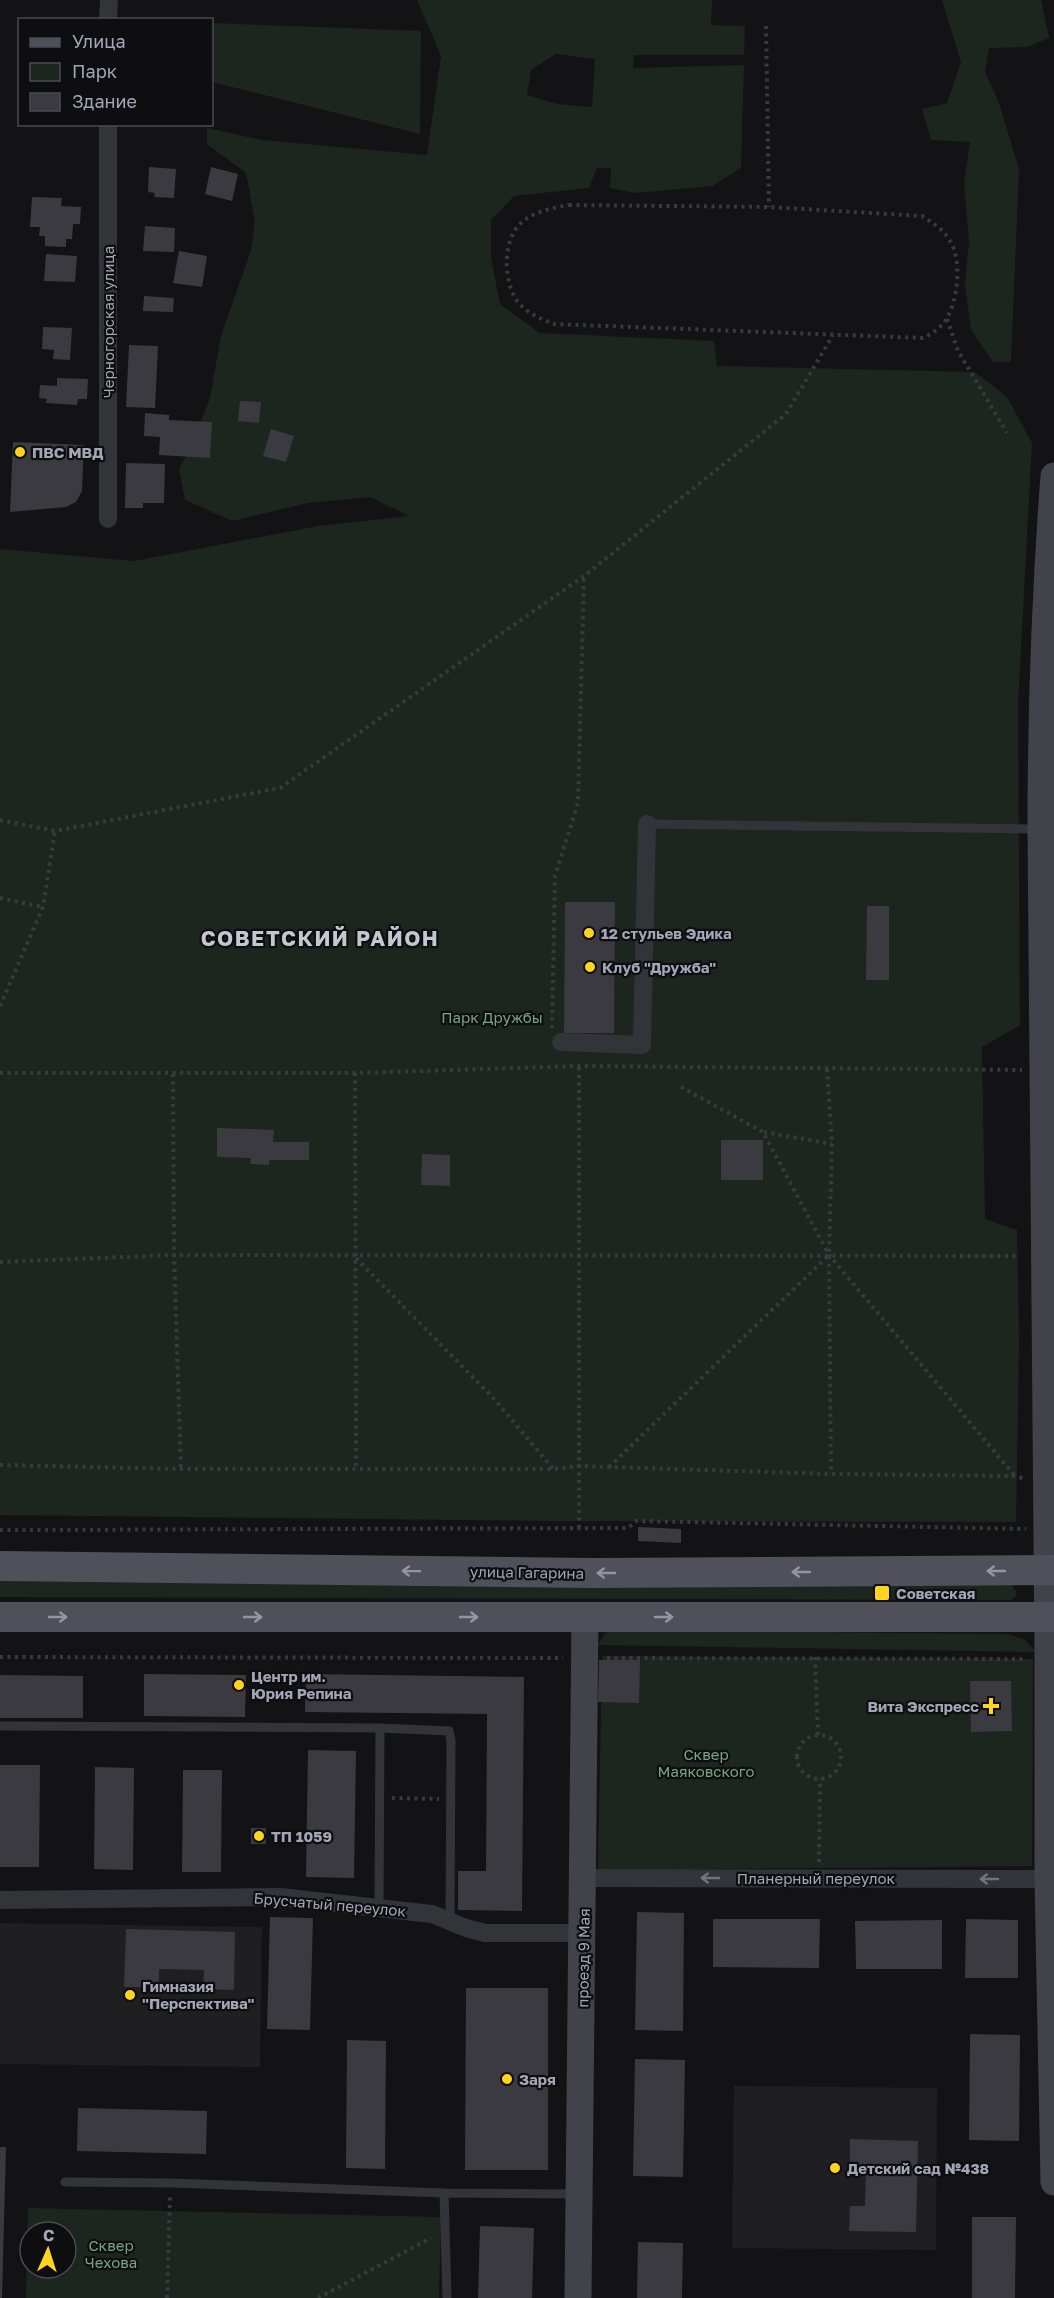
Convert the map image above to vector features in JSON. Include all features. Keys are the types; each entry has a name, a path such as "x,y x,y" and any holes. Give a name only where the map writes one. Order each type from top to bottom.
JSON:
{"main road":[{"name":"улица Гагарина","path":"0,1566 594,1573 1050,1570"},
{"path":"0,1617 1051,1617"}],"street":[{"path":"108,0 108,18"},
{"name":"Черногорская улица","path":"108,126 108,519"},
{"path":"1054,476 1041,705 1041,829 1049,962 1050,1394 1046,1529 1051,1617 1048,1659 1048,1879 1054,2182"},
{"path":"561,1042 642,1045 647,824"},
{"name":"проезд 9 Мая","path":"578,2298 585,1617"},
{"name":"Планерный переулок","path":"584,1878 1048,1879"},
{"name":"Брусчатый переулок","path":"0,1900 280,1897 432,1914 477,1931 496,1934 583,1934"}],"lane":[{"path":"647,824 1041,829"},
{"path":"0,1726 380,1728 449,1731 451,1740 450,1920"},
{"path":"379,1908 380,1728"},
{"path":"65,2182 171,2183 444,2193 579,2194"},
{"path":"444,2193 447,2298"}],"path":[{"path":"766,26 769,207"},
{"path":"569,205 769,207 922,216 940,227 951,242 957,258 954,304 947,318 936,332 923,339 554,324 535,316 519,304 512,292 507,262 512,234 520,223 548,209 569,205"},
{"path":"947,318 958,351 1007,433"},
{"path":"0,820 55,831 280,788 584,576 786,414 833,335"},
{"path":"579,1528 580,1066 552,1030 555,876 578,803 584,576"},
{"path":"0,1006 43,907 55,831"},
{"path":"0,898 43,907"},
{"path":"0,1073 355,1074 580,1066 1029,1070"},
{"path":"827,1069 831,1144 829,1256 831,1474"},
{"path":"173,1074 174,1256 181,1469"},
{"path":"355,1074 356,1468"},
{"path":"681,1087 763,1131 831,1144"},
{"path":"763,1131 829,1256 1015,1476"},
{"path":"0,1262 174,1256 1017,1256"},
{"path":"609,1467 829,1256"},
{"path":"355,1257 497,1402 553,1469"},
{"path":"0,1465 181,1469 553,1469 579,1466 831,1474 1015,1476 1029,1480"},
{"path":"0,1530 628,1528 636,1521 1046,1529"},
{"path":"0,1657 1048,1659"},
{"path":"815,1657 818,1735"},
{"path":"818,1735 833,1740 838,1745 841,1758 836,1771 831,1776 820,1779 803,1772 798,1758 802,1744 807,1739 818,1735"},
{"path":"819,1878 820,1779"},
{"path":"380,1798 451,1799"},
{"path":"167,2298 171,2183"},
{"path":"318,2298 446,2231"}],"shaded area":[{"name":"Гимназия \"Перспектива\"","path":"0,1923 262,1927 260,2067 0,2064"},
{"name":"Детский сад №438","path":"734,2086 937,2088 936,2250 732,2248"}],"green space":[{"name":"Парк Дружбы","path":"417,0 712,0 711,25 745,26 744,55 634,55 633,68 744,65 741,168 712,186 636,193 610,188 611,168 597,168 589,188 514,196 491,220 491,258 500,304 540,333 714,341 717,366 975,372 1007,397 1032,443 1018,705 1020,1025 982,1047 985,1219 1017,1230 1019,1341 1016,1522 553,1521 0,1515 0,549 134,561 318,526 409,516 370,497 308,503 232,521 185,500 179,469 190,449 210,398 221,336 251,250 255,222 246,173 207,144 207,128 262,140 427,155 441,56","holes":["556,54 595,59 592,107 557,104 527,95 531,70"]},
{"path":"942,0 1041,0 1049,38 1027,47 989,48 985,72 999,103 1019,169 1011,362 993,362 971,330 965,283 969,241 964,182 970,142 931,140 922,109 947,103 961,62"},
{"path":"213,23 421,31 420,134 213,82"},
{"path":"0,1581 1011,1584 1016,1591 1016,1596 1011,1600 0,1597"},
{"path":"616,1630 1008,1634 1025,1640 1036,1652 598,1645 605,1633"},
{"name":"Сквер Маяковского","path":"602,1656 1033,1659 1032,1866 598,1870"},
{"name":"Сквер Чехова","path":"28,2208 441,2217 439,2298 26,2298 26,2280 78,2280 78,2220 28,2220"}],"building":[{"path":"149,167 176,169 174,198 154,197 155,193 148,192"},
{"path":"211,167 238,174 232,201 205,194"},
{"path":"32,197 62,198 61,206 81,207 80,224 73,224 72,239 66,239 66,247 45,246 45,236 39,236 40,227 30,227"},
{"path":"145,226 175,228 174,252 143,251"},
{"path":"179,251 207,256 202,287 173,283"},
{"path":"46,254 77,256 75,282 44,281"},
{"path":"144,296 174,298 173,312 143,311"},
{"path":"43,327 72,328 70,360 53,359 54,350 42,349"},
{"path":"129,345 158,346 155,408 126,407"},
{"path":"57,378 88,379 87,399 78,399 77,405 46,403 47,399 39,398 40,385 57,386"},
{"path":"240,401 261,402 259,423 238,421"},
{"path":"145,413 169,415 169,420 212,422 210,458 159,455 160,437 144,436"},
{"path":"271,429 294,436 286,462 263,456"},
{"path":"13,442 84,445 82,491 76,502 66,507 10,512"},
{"path":"126,463 165,464 164,503 143,503 143,508 125,508"},
{"name":"Клуб \"Дружба\"","path":"565,902 615,902 614,1033 564,1033"},
{"path":"867,906 889,906 889,980 866,980"},
{"path":"217,1128 274,1130 273,1142 309,1142 309,1160 269,1160 269,1165 250,1164 251,1158 217,1157"},
{"path":"721,1140 763,1140 763,1180 721,1180"},
{"path":"422,1154 450,1155 450,1186 421,1185"},
{"path":"638,1527 681,1529 681,1543 638,1541"},
{"path":"599,1660 640,1660 639,1703 598,1702"},
{"path":"144,1674 246,1675 245,1717 144,1716"},
{"path":"306,1674 524,1677 522,1911 458,1910 458,1871 486,1871 487,1714 305,1712"},
{"path":"0,1675 83,1676 83,1718 0,1718"},
{"name":"Вита Экспресс","path":"970,1681 1011,1681 1012,1731 971,1732"},
{"path":"308,1750 356,1751 354,1878 306,1877"},
{"path":"0,1765 40,1765 39,1867 0,1867"},
{"path":"95,1767 134,1768 133,1870 94,1869"},
{"path":"183,1770 222,1770 221,1872 182,1872"},
{"name":"ТП 1059","path":"251,1828 266,1828 266,1844 251,1844"},
{"path":"637,1912 684,1913 683,2031 635,2030"},
{"path":"270,1917 313,1918 310,2030 267,2029"},
{"path":"713,1919 820,1919 819,1968 713,1967"},
{"path":"966,1919 1018,1920 1018,1978 965,1978"},
{"path":"942,1920 942,1969 856,1969 855,1921"},
{"path":"126,1929 235,1932 234,1990 203,1989 204,1970 159,1969 159,1987 124,1987"},
{"name":"Заря","path":"466,1988 548,1988 548,2170 465,2170"},
{"path":"970,2034 1020,2035 1019,2141 969,2140"},
{"path":"347,2040 386,2041 385,2169 346,2168"},
{"path":"635,2059 685,2060 683,2177 633,2176"},
{"path":"78,2108 207,2111 206,2154 77,2151"},
{"path":"850,2139 918,2141 916,2232 849,2231 850,2206 865,2206 866,2166 850,2165"},
{"path":"0,2147 6,2147 2,2298 0,2298"},
{"path":"972,2217 1016,2217 1015,2298 972,2298"},
{"path":"480,2226 534,2228 532,2298 478,2298"},
{"path":"638,2242 683,2243 682,2298 637,2298"}],"place":[{"name":"ПВС МВД","path":"20,452"},
{"name":"12 стульев Эдика","path":"589,933"},
{"name":"Клуб \"Дружба\"","path":"590,967"},
{"name":"Советская","path":"882,1593"},
{"name":"Центр им. Юрия Репина","path":"239,1685"},
{"name":"Вита Экспресс","path":"991,1706"},
{"name":"ТП 1059","path":"259,1836"},
{"name":"Гимназия \"Перспектива\"","path":"130,1995"},
{"name":"Заря","path":"507,2079"},
{"name":"Детский сад №438","path":"835,2168"}],"district":[{"name":"СОВЕТСКИЙ РАЙОН","path":"320,938"}]}
